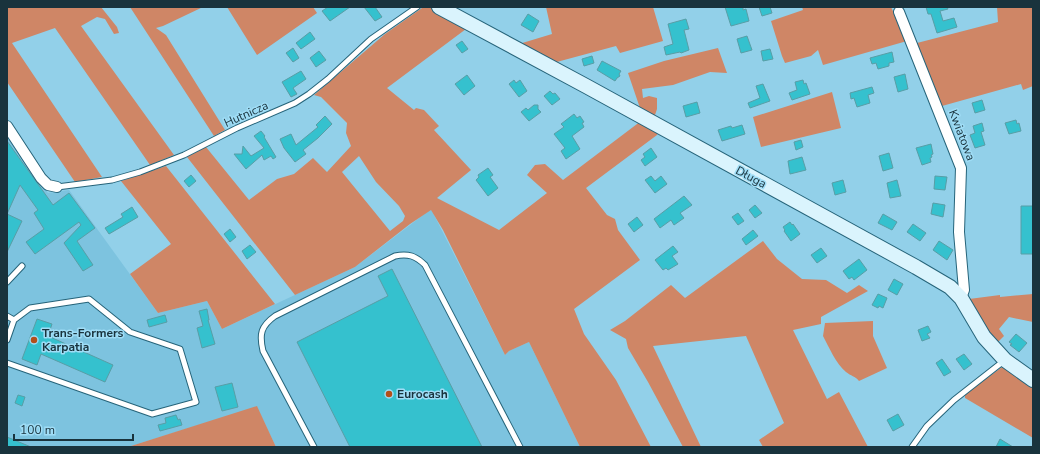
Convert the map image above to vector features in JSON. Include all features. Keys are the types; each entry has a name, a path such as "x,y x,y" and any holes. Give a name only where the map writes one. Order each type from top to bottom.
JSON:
{"street":[{"name":"Długa","path":"439,7 586,86 950,287 961,298 984,337 1005,360 1033,380"},
{"name":"Kwiatowa","path":"898,12 961,168 959,232 964,290 961,298"},
{"path":"7,126 41,178 48,184 57,187"}],"lane":[{"name":"Hutnicza","path":"57,187 112,180 140,172 184,155 237,128 295,103 328,79 371,39 417,7"},
{"path":"314,447 263,351 261,334 264,326 275,316 395,256 404,254 419,258 425,265 520,447"},
{"path":"7,282 22,266"},
{"path":"7,340 14,320 30,308 89,299 130,332 180,348 196,402 152,414 7,364"},
{"path":"7,316 14,320"},
{"path":"912,447 927,426 954,400 1005,360"}],"shaded area":[{"path":"7,7 101,7 117,27 119,33 114,34 105,19 97,17 81,26 174,155 150,165 55,28 12,43 102,177 75,182 7,82"},
{"path":"130,7 203,7 156,28 166,35 225,130 214,136"},
{"path":"227,7 313,7 317,13 257,55"},
{"path":"430,7 437,9 466,29 387,88 414,110 416,108 424,110 439,126 434,130 471,170 437,198 499,230 547,193 527,175 535,165 545,164 563,180 641,121 660,130 657,135 586,188 607,215 615,219 618,230 640,260 574,309 584,334 616,380 651,447 580,447 529,342 509,351 505,355 443,230 431,210 410,224 355,267 295,295 187,157 206,147 249,200 277,179 294,174 313,158 327,172 351,146 346,133 347,123 321,97 314,95 385,34 422,8","holes":["359,156 376,182 399,206 405,216 403,221 390,231 342,172"]},
{"path":"546,7 653,7 663,41 620,53 616,46 553,63 519,44 552,34"},
{"path":"802,7 891,7 907,41 823,65 818,50 811,56 785,63 771,21 803,10"},
{"path":"997,7 1033,7 1033,86 1023,90 1021,84 942,106 917,43 998,22"},
{"path":"718,48 727,73 710,72 673,85 642,89 643,98 649,96 657,98 657,109 654,118 641,111 628,73 664,61"},
{"path":"832,92 841,128 761,147 753,117"},
{"path":"7,136 48,193 69,190 158,313 207,301 222,329 355,267 431,209 505,355 509,351 529,342 580,447 276,447 257,407 131,447 7,447"},
{"path":"166,166 275,304 222,329 207,301 158,313 130,274 171,244 121,181"},
{"path":"763,241 777,259 802,279 826,280 847,293 859,285 868,291 821,317 821,324 793,330 827,399 839,392 868,447 763,447 759,440 784,423 746,336 653,346 701,447 683,447 628,348 626,339 610,330 625,321 671,285 685,298"},
{"path":"1033,294 1033,322 1009,317 999,329 1004,336 996,344 969,299 1000,295 1000,297"},
{"path":"873,321 873,336 887,368 859,381 842,369 833,355 823,336 825,323"},
{"path":"1005,365 1033,384 1033,438 965,398 965,394"},
{"path":"257,406 276,447 131,447 131,446"}],"building":[{"path":"328,7 350,7 330,21 322,11"},
{"path":"364,7 375,7 382,17 375,21"},
{"path":"725,7 743,7 743,10 746,9 749,21 731,26"},
{"path":"759,7 770,7 772,13 762,16"},
{"path":"926,7 947,7 948,9 940,11 943,21 954,18 957,27 937,33 931,14 928,14"},
{"path":"528,14 539,21 533,32 521,25"},
{"path":"686,19 689,29 684,30 689,50 681,53 666,55 664,47 673,44 668,24"},
{"path":"310,32 315,39 301,49 296,43"},
{"path":"747,36 752,50 741,53 737,39"},
{"path":"462,41 468,49 462,53 456,45"},
{"path":"293,48 299,58 293,62 286,53"},
{"path":"770,49 773,59 763,61 761,51"},
{"path":"319,51 326,60 316,67 310,58"},
{"path":"892,52 894,62 889,63 889,66 878,69 876,63 872,64 870,58"},
{"path":"592,56 594,63 584,66 582,59"},
{"path":"602,61 621,71 619,74 620,76 615,81 597,70"},
{"path":"301,71 306,79 293,88 297,94 291,97 282,82"},
{"path":"905,74 908,89 898,92 894,77"},
{"path":"467,75 475,86 464,95 455,84"},
{"path":"514,80 516,83 520,80 527,91 519,97 509,84"},
{"path":"803,80 804,84 806,83 810,94 792,100 789,93 797,90 795,82"},
{"path":"763,84 770,101 750,108 748,103 760,98 756,86"},
{"path":"872,87 874,93 868,95 870,103 857,107 854,98 851,99 850,93"},
{"path":"550,91 553,94 555,93 560,99 552,105 544,96"},
{"path":"982,100 985,110 975,113 972,103"},
{"path":"697,102 700,113 686,117 683,106"},
{"path":"534,105 538,105 538,109 541,112 529,121 521,112 526,108 528,110"},
{"path":"574,114 577,118 580,116 584,122 582,123 584,127 572,136 580,149 566,159 561,151 565,148 554,134 564,127 561,124"},
{"path":"325,116 332,124 303,150 306,154 295,162 284,148 280,139 291,134 296,145 318,127 316,125"},
{"path":"1016,120 1017,124 1019,123 1021,131 1009,134 1005,123"},
{"path":"982,123 984,131 981,132 985,145 975,148 970,135 975,133 973,126"},
{"path":"742,125 745,134 722,141 718,130 731,126 732,128"},
{"path":"261,131 276,157 273,159 271,156 264,160 262,155 246,169 234,154 242,154 243,146 251,156 264,148 254,136"},
{"path":"801,140 803,147 796,150 794,142"},
{"path":"7,141 53,205 69,193 95,228 77,241 93,265 83,271 64,243 81,225 79,222 35,254 26,242 44,229 34,213 38,210 20,185 7,214"},
{"path":"931,144 933,154 930,158 931,162 922,165 916,148"},
{"path":"651,148 657,157 645,166 641,160 645,157 643,154"},
{"path":"889,153 893,168 883,171 879,156"},
{"path":"802,157 806,170 790,174 788,161"},
{"path":"488,168 493,175 490,177 498,188 488,196 476,180 479,177 478,175"},
{"path":"191,175 196,181 189,187 184,181"},
{"path":"651,176 655,181 661,176 667,184 655,193 645,180"},
{"path":"935,176 947,177 945,190 934,189"},
{"path":"843,180 846,192 835,195 832,183"},
{"path":"897,180 901,196 890,198 887,183"},
{"path":"684,196 692,205 680,213 684,218 674,225 671,220 660,228 654,219"},
{"path":"933,203 945,205 943,217 931,214"},
{"path":"755,205 762,213 755,218 749,210"},
{"path":"1021,206 1033,206 1033,254 1021,254"},
{"path":"132,207 138,217 109,234 105,228 123,217 121,214"},
{"path":"738,213 744,221 738,225 732,217"},
{"path":"7,214 22,221 7,252"},
{"path":"883,214 897,222 892,230 878,223"},
{"path":"637,217 643,225 634,232 628,224"},
{"path":"790,222 800,234 791,241 783,227"},
{"path":"913,224 926,233 920,241 907,232"},
{"path":"230,229 236,237 230,242 224,234"},
{"path":"753,230 758,236 746,245 742,239"},
{"path":"939,241 953,250 947,260 933,250"},
{"path":"250,245 256,252 247,259 242,251"},
{"path":"673,246 678,252 672,256 678,264 668,270 666,268 663,270 655,260"},
{"path":"821,248 827,256 817,263 811,255"},
{"path":"859,259 867,270 854,280 852,277 849,279 843,271"},
{"name":"Eurocash","path":"392,269 482,447 350,447 297,342 388,296 378,276"},
{"path":"894,279 903,284 897,295 888,290"},
{"path":"878,294 887,298 883,308 879,306 878,308 872,305"},
{"path":"207,309 208,320 215,344 202,348 197,328 203,326 199,311"},
{"path":"165,315 167,322 149,327 147,320"},
{"path":"37,319 52,324 48,336 113,365 105,382 41,354 37,365 22,359"},
{"path":"928,326 931,332 927,334 930,338 922,341 918,330"},
{"path":"1016,334 1027,343 1019,352 1010,345 1012,344 1009,342"},
{"path":"964,354 972,364 964,370 956,359"},
{"path":"942,359 951,372 944,376 936,363"},
{"path":"232,383 238,407 222,411 215,387"},
{"path":"18,395 25,397 22,406 15,403"},
{"path":"898,414 904,425 893,431 887,420"},
{"path":"176,415 178,420 180,419 182,425 160,431 158,425 166,423 165,418"},
{"path":"7,437 31,447 7,447"},
{"path":"1000,439 1013,447 996,447"}],"place":[{"name":"Trans-Formers Karpatia","path":"34,340"},
{"name":"Eurocash","path":"389,394"}]}
